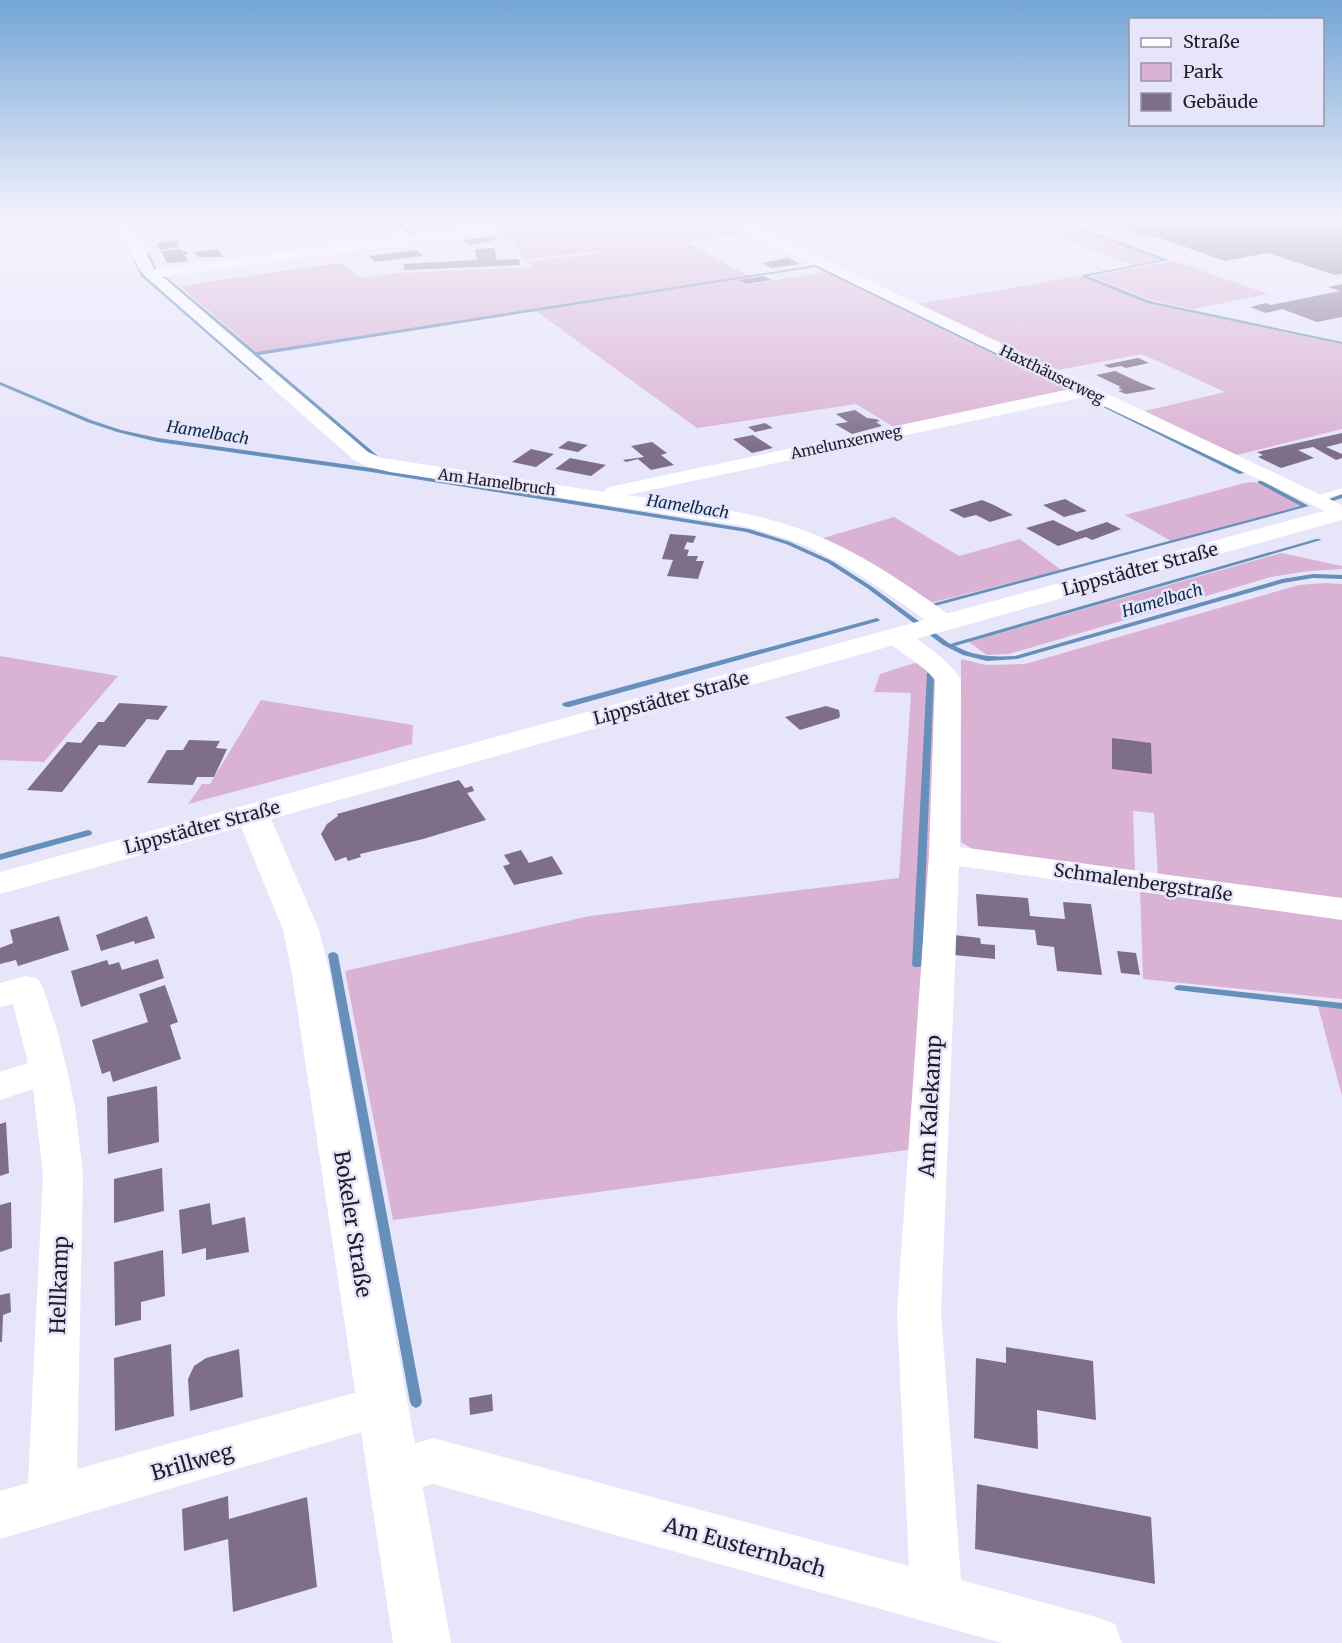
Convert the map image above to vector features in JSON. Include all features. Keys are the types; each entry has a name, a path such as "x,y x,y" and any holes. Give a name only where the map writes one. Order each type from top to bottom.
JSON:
{"street":[{"name":"Am Hamelbruch","path":"177,297 361,456 375,463 741,519 794,534 855,563 889,583 943,624"},
{"name":"Haxthäuserweg","path":"891,297 1342,513"},
{"name":"Amelunxenweg","path":"607,498 615,491 1088,391"},
{"name":"Lippstädter Straße","path":"0,883 1342,513"},
{"name":"Am Kalekamp","path":"903,634 948,679 944,854 919,1312 938,1601"},
{"name":"Bokeler Straße","path":"252,814 301,930 311,974 422,1643"},
{"name":"Schmalenbergstraße","path":"944,854 1342,909"},
{"name":"Hellkamp","path":"0,995 26,988 49,1070 56,1107 63,1175 52,1501"},
{"path":"0,1086 49,1070"},
{"name":"Brillweg","path":"0,1515 383,1406"},
{"name":"Am Eusternbach","path":"394,1471 433,1461 1096,1643"}],"lane":[{"path":"1311,499 1342,491"}],"green space":[{"path":"192,297 614,297 257,352"},
{"path":"626,297 875,297 1068,391 897,429 856,404 697,428 536,311"},
{"path":"961,297 1133,297 1147,302 1342,344 1342,429 1237,455 1145,411 1225,392 1142,354 1058,370 919,304"},
{"path":"1143,297 1255,297 1193,309"},
{"path":"1255,482 1303,506 1171,541 1125,515 1245,483"},
{"path":"894,517 959,556 1020,539 1061,570 930,603 820,539"},
{"path":"1281,553 1342,566 1342,569 1271,577 1009,654 987,655 969,642"},
{"path":"1342,584 1342,901 1158,876 1154,813 1133,811 1135,873 974,850 961,842 961,659 986,665 1025,664 1299,585"},
{"path":"0,656 118,676 44,762 0,760"},
{"path":"921,661 941,681 914,1149 393,1220 345,971 590,916 899,878 911,693 874,692 880,674"},
{"path":"261,700 413,725 412,744 188,804 202,784 210,784"},
{"path":"1140,888 1342,918 1342,999 1143,979"},
{"path":"1318,1006 1342,1008 1342,1096"}],"building":[{"path":"1312,297 1342,297 1342,317 1317,322 1282,309 1266,313 1250,307 1266,303 1271,305"},
{"path":"1138,358 1149,363 1126,368 1121,366 1110,368 1104,365"},
{"path":"1115,371 1156,389 1126,394 1118,391 1123,390 1118,388 1121,387 1096,375"},
{"path":"855,410 867,418 880,421 876,422 882,426 852,434 835,424 848,422 836,414"},
{"path":"765,423 773,428 755,432 748,427"},
{"path":"1342,433 1342,443 1326,447 1342,454 1342,458 1336,460 1313,447 1298,450 1314,458 1281,468 1258,457 1263,455 1257,452"},
{"path":"753,435 773,448 752,453 733,439"},
{"path":"568,441 588,445 578,452 558,448"},
{"path":"652,442 667,453 661,455 674,465 651,470 638,459 626,462 623,460 644,457 631,446"},
{"path":"531,449 554,454 536,467 512,462"},
{"path":"570,458 606,465 591,476 555,469"},
{"path":"1065,499 1087,511 1064,517 1043,505"},
{"path":"982,500 1013,515 990,522 976,515 964,518 949,510"},
{"path":"1053,520 1077,532 1107,522 1121,529 1092,540 1086,537 1058,546 1026,528"},
{"path":"670,534 696,536 693,543 687,542 684,549 689,550 687,556 698,556 696,561 704,561 698,579 667,576 673,560 662,559"},
{"path":"119,703 168,706 158,720 147,719 125,747 99,745 62,792 27,790 67,742 81,743 98,722 104,722"},
{"path":"826,706 839,710 839,718 800,730 785,717"},
{"path":"1112,738 1151,743 1152,774 1112,769"},
{"path":"189,740 220,741 216,748 227,749 214,777 197,777 193,785 147,783 167,750 183,750"},
{"path":"459,780 465,788 472,786 474,791 467,793 486,820 423,839 360,854 361,857 348,861 346,857 335,861 321,834 327,824 338,816 337,814"},
{"path":"521,850 529,863 552,856 563,874 514,885 503,866 510,864 504,855"},
{"path":"976,894 1028,898 1030,916 1065,919 1063,902 1091,904 1102,975 1057,971 1054,947 1037,945 1035,930 978,926"},
{"path":"59,916 69,950 18,966 16,960 0,964 0,948 13,943 10,930"},
{"path":"147,916 155,938 135,944 134,941 101,951 96,935"},
{"path":"954,935 980,938 981,944 995,945 995,959 954,955"},
{"path":"1117,951 1136,953 1140,975 1121,973"},
{"path":"158,959 164,978 81,1007 71,971 107,960 109,965 119,962 122,970"},
{"path":"165,985 178,1022 170,1025 181,1059 113,1082 110,1071 102,1074 92,1040 148,1022 139,994"},
{"path":"157,1086 159,1142 108,1154 107,1097"},
{"path":"6,1122 9,1173 0,1176 0,1124"},
{"path":"162,1168 164,1211 114,1223 114,1179"},
{"path":"11,1202 12,1248 0,1252 0,1205"},
{"path":"210,1203 212,1225 245,1217 249,1252 206,1260 206,1248 182,1254 179,1210"},
{"path":"163,1250 165,1296 141,1302 141,1320 115,1326 114,1262"},
{"path":"10,1293 11,1312 3,1315 2,1342 0,1342 0,1295"},
{"path":"171,1344 174,1416 115,1431 114,1358"},
{"path":"1006,1347 1093,1361 1096,1420 1037,1410 1038,1449 974,1438 976,1358 1006,1363"},
{"path":"239,1349 243,1397 190,1411 188,1379 194,1366 206,1358"},
{"path":"492,1394 493,1411 470,1415 469,1398"},
{"path":"977,1484 1151,1517 1155,1584 975,1549"},
{"path":"228,1496 229,1519 307,1497 317,1587 233,1612 228,1539 184,1551 182,1509"}],"waterway":[{"path":"167,297 262,379"},
{"path":"187,297 377,458"},
{"path":"255,354 620,297"},
{"path":"879,297 1069,389"},
{"path":"1135,297 1149,302 1342,343"},
{"name":"Hamelbach","path":"0,383 89,421 158,440 371,470 747,530 788,543 830,562 869,587 949,646"},
{"path":"1107,407 1241,473"},
{"path":"933,605 1306,506 1260,482"},
{"path":"1330,500 1342,496"},
{"path":"949,646 1318,540"},
{"name":"Hamelbach","path":"949,646 965,654 987,659 1015,658 1282,581 1313,576 1342,577"},
{"path":"566,705 877,620"},
{"path":"917,965 930,675"},
{"path":"0,857 88,833"},
{"path":"333,955 416,1402"},
{"path":"1179,988 1342,1006"}]}
